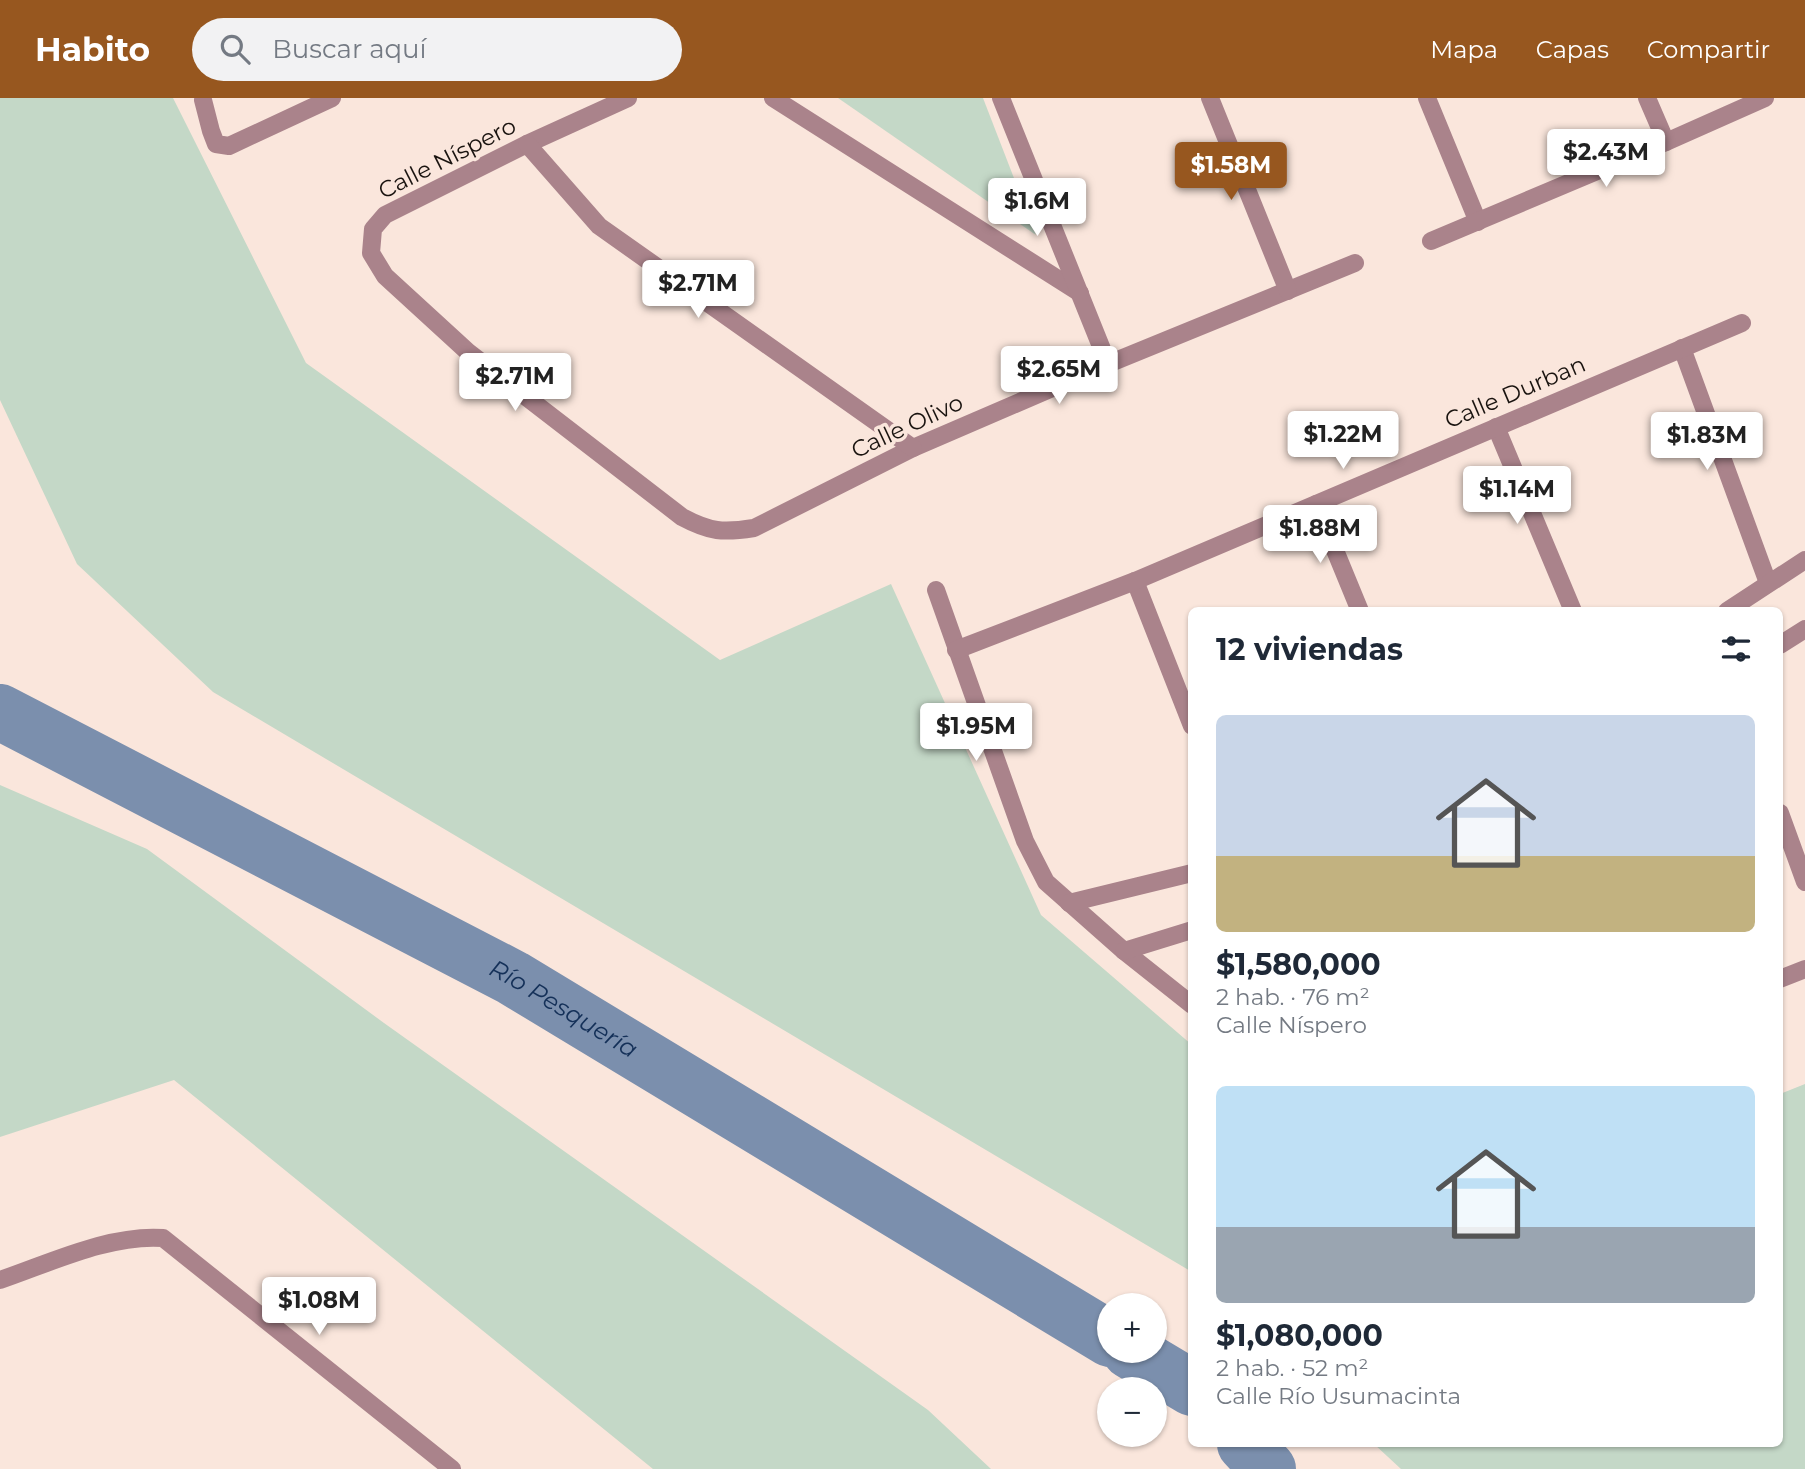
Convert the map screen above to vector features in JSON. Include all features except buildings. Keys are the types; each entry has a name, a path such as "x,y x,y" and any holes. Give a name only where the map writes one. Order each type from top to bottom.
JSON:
{"street":[{"path":"203,99 216,144 229,146 332,98"},
{"name":"Calle Níspero","path":"628,98 527,144 385,215 373,229 371,253 385,276 468,352 682,517 703,529 727,533 754,528"},
{"path":"773,98 1080,293"},
{"path":"1001,98 1108,363"},
{"path":"1210,98 1288,291"},
{"path":"1427,98 1478,222"},
{"path":"1647,98 1666,142"},
{"path":"1431,241 1765,98"},
{"path":"527,144 598,226 913,448"},
{"name":"Calle Olivo","path":"754,528 913,448 1108,363 1355,263"},
{"name":"Calle Durban","path":"957,650 1135,581 1742,323"},
{"path":"1682,348 1768,583"},
{"path":"1496,427 1571,607"},
{"path":"1316,504 1358,607"},
{"path":"1733,607 1805,560"},
{"path":"1135,581 1188,716"},
{"path":"936,590 1025,841 1046,882 1124,951 1188,1002"},
{"path":"1783,643 1805,629"},
{"path":"1783,821 1805,882"},
{"path":"1069,903 1188,874"},
{"path":"1124,951 1188,931"},
{"path":"1783,978 1805,969"},
{"path":"0,1280 115,1241 145,1236 163,1238 452,1469"}],"green space":[{"path":"0,98 173,98 306,363 720,660 891,584 1041,915 1188,1042 1188,1270 213,692 77,564 0,400"},
{"path":"838,98 983,98 1036,235"},
{"path":"0,785 147,849 384,1023 928,1410 991,1469 653,1469 174,1080 0,1137"},
{"path":"1805,1084 1805,1469 1401,1469 1377,1447 1783,1447 1783,1093"}],"waterway":[{"name":"Río Pesquería","path":"0,712 513,978 1097,1331"},
{"name":"Río Pesquería","path":"1150,1363 1188,1386"},
{"name":"Río Pesquería","path":"1248,1447 1268,1469"}]}
